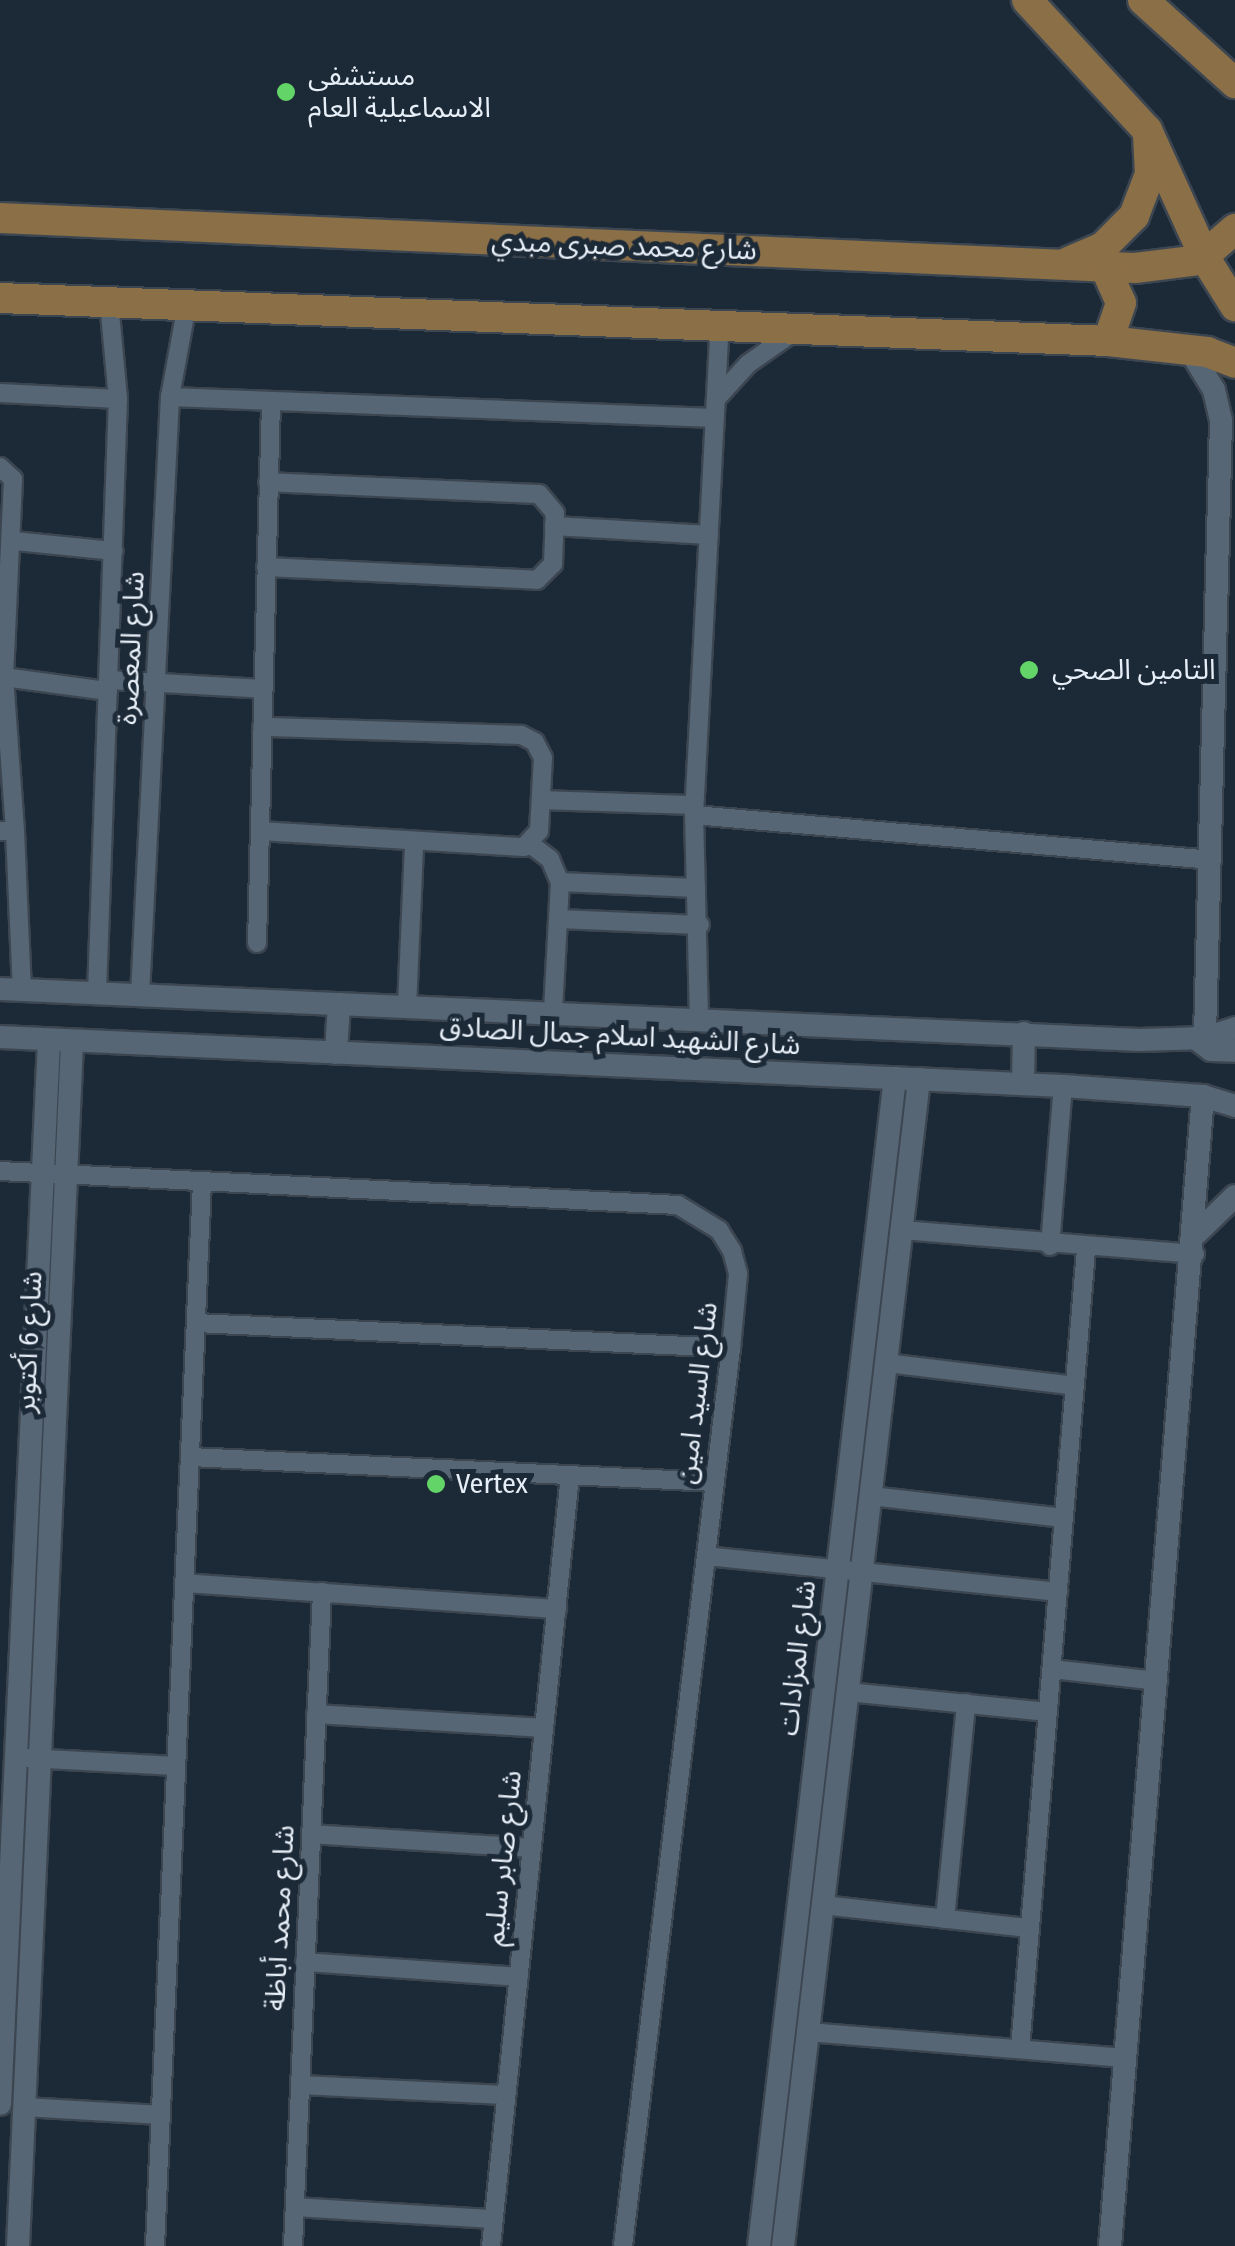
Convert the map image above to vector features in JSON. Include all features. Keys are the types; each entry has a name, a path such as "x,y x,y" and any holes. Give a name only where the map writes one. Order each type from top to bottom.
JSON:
{"main road":[{"path":"1027,0 1147,130 1205,258 1235,306"},
{"path":"1143,0 1233,80"},
{"path":"1062,264 1103,247 1134,216 1150,174 1147,130"},
{"name":"شارع محمد صبرى مبدي","path":"0,218 1105,267 1205,258"},
{"path":"1205,258 1235,228"},
{"path":"1105,267 1121,303 1108,340"},
{"path":"0,298 1108,340 1189,349 1235,363"}],"street":[{"name":"شارع المعصرة","path":"96,993 118,399 109,302"},
{"name":"شارع المعصرة","path":"140,995 170,397 187,304"},
{"path":"699,1018 700,925 694,810 720,326"},
{"path":"716,398 748,364 796,330"},
{"path":"1189,349 1214,390 1221,420 1212,860 1200,1038 1211,1050 1235,1051"},
{"path":"0,393 118,399"},
{"path":"170,397 715,418"},
{"path":"257,943 270,401"},
{"path":"0,467 12,475 15,541 4,580 3,724 11,990"},
{"path":"266,567 537,580 551,570 554,526 554,508 540,494 268,482"},
{"path":"554,526 709,534"},
{"path":"15,541 113,551"},
{"path":"4,677 108,686 156,683 263,689"},
{"path":"262,726 521,735 540,749 539,831 530,844"},
{"path":"541,800 694,810 1212,860"},
{"path":"260,831 414,844 530,844 550,859 560,882 554,1013"},
{"path":"407,1007 414,844"},
{"path":"560,882 696,888"},
{"path":"559,919 700,925"},
{"name":"شارع الشهيد اسلام جمال الصادق","path":"11,990 1024,1033 1200,1038 1235,1028"},
{"path":"336,1053 339,1004"},
{"path":"1023,1084 1024,1033"},
{"name":"شارع الشهيد اسلام جمال الصادق","path":"0,1038 1063,1086 1203,1096 1235,1106"},
{"name":"شارع 6 أكتوبر","path":"18,2246 12,2131 24,2106 40,1758 61,1040"},
{"name":"شارع المزادات","path":"760,2246 850,1571 895,1078"},
{"name":"شارع المزادات","path":"784,2246 848,1692 850,1571 871,1496 920,1079"},
{"path":"1050,1246 1063,1086"},
{"path":"1110,2246 1196,1244 1203,1096"},
{"name":"شارع السيد امين","path":"0,1171 678,1206 719,1230 732,1251 738,1274 730,1348 623,2246"},
{"name":"شارع 6 أكتوبر","path":"0,2105 16,1757 55,1174"},
{"path":"154,2246 202,1182"},
{"path":"902,1230 1086,1249 1196,1244 1235,1196"},
{"path":"1020,2049 1086,1249"},
{"path":"196,1323 730,1348"},
{"path":"886,1363 1075,1386"},
{"path":"190,1457 714,1482"},
{"name":"شارع صابر سليم","path":"490,2246 570,1476"},
{"path":"871,1496 1064,1518"},
{"path":"706,1556 1058,1592"},
{"path":"184,1582 557,1608"},
{"name":"شارع محمد أباظة","path":"293,2246 322,1592"},
{"path":"1052,1669 1158,1682"},
{"path":"848,1692 1048,1712"},
{"path":"945,1919 966,1704"},
{"path":"316,1714 544,1728"},
{"path":"16,1757 176,1766"},
{"path":"311,1834 532,1848"},
{"path":"823,1905 1029,1928"},
{"path":"306,1962 518,1977"},
{"path":"808,2032 1125,2058"},
{"path":"300,2084 506,2095"},
{"path":"0,2105 160,2114"},
{"path":"295,2207 494,2218"}],"place":[{"name":"مستشفى الاسماعيلية العام","path":"286,92"},
{"name":"التامين الصحي","path":"1029,670"},
{"name":"Vertex","path":"436,1484"}]}
